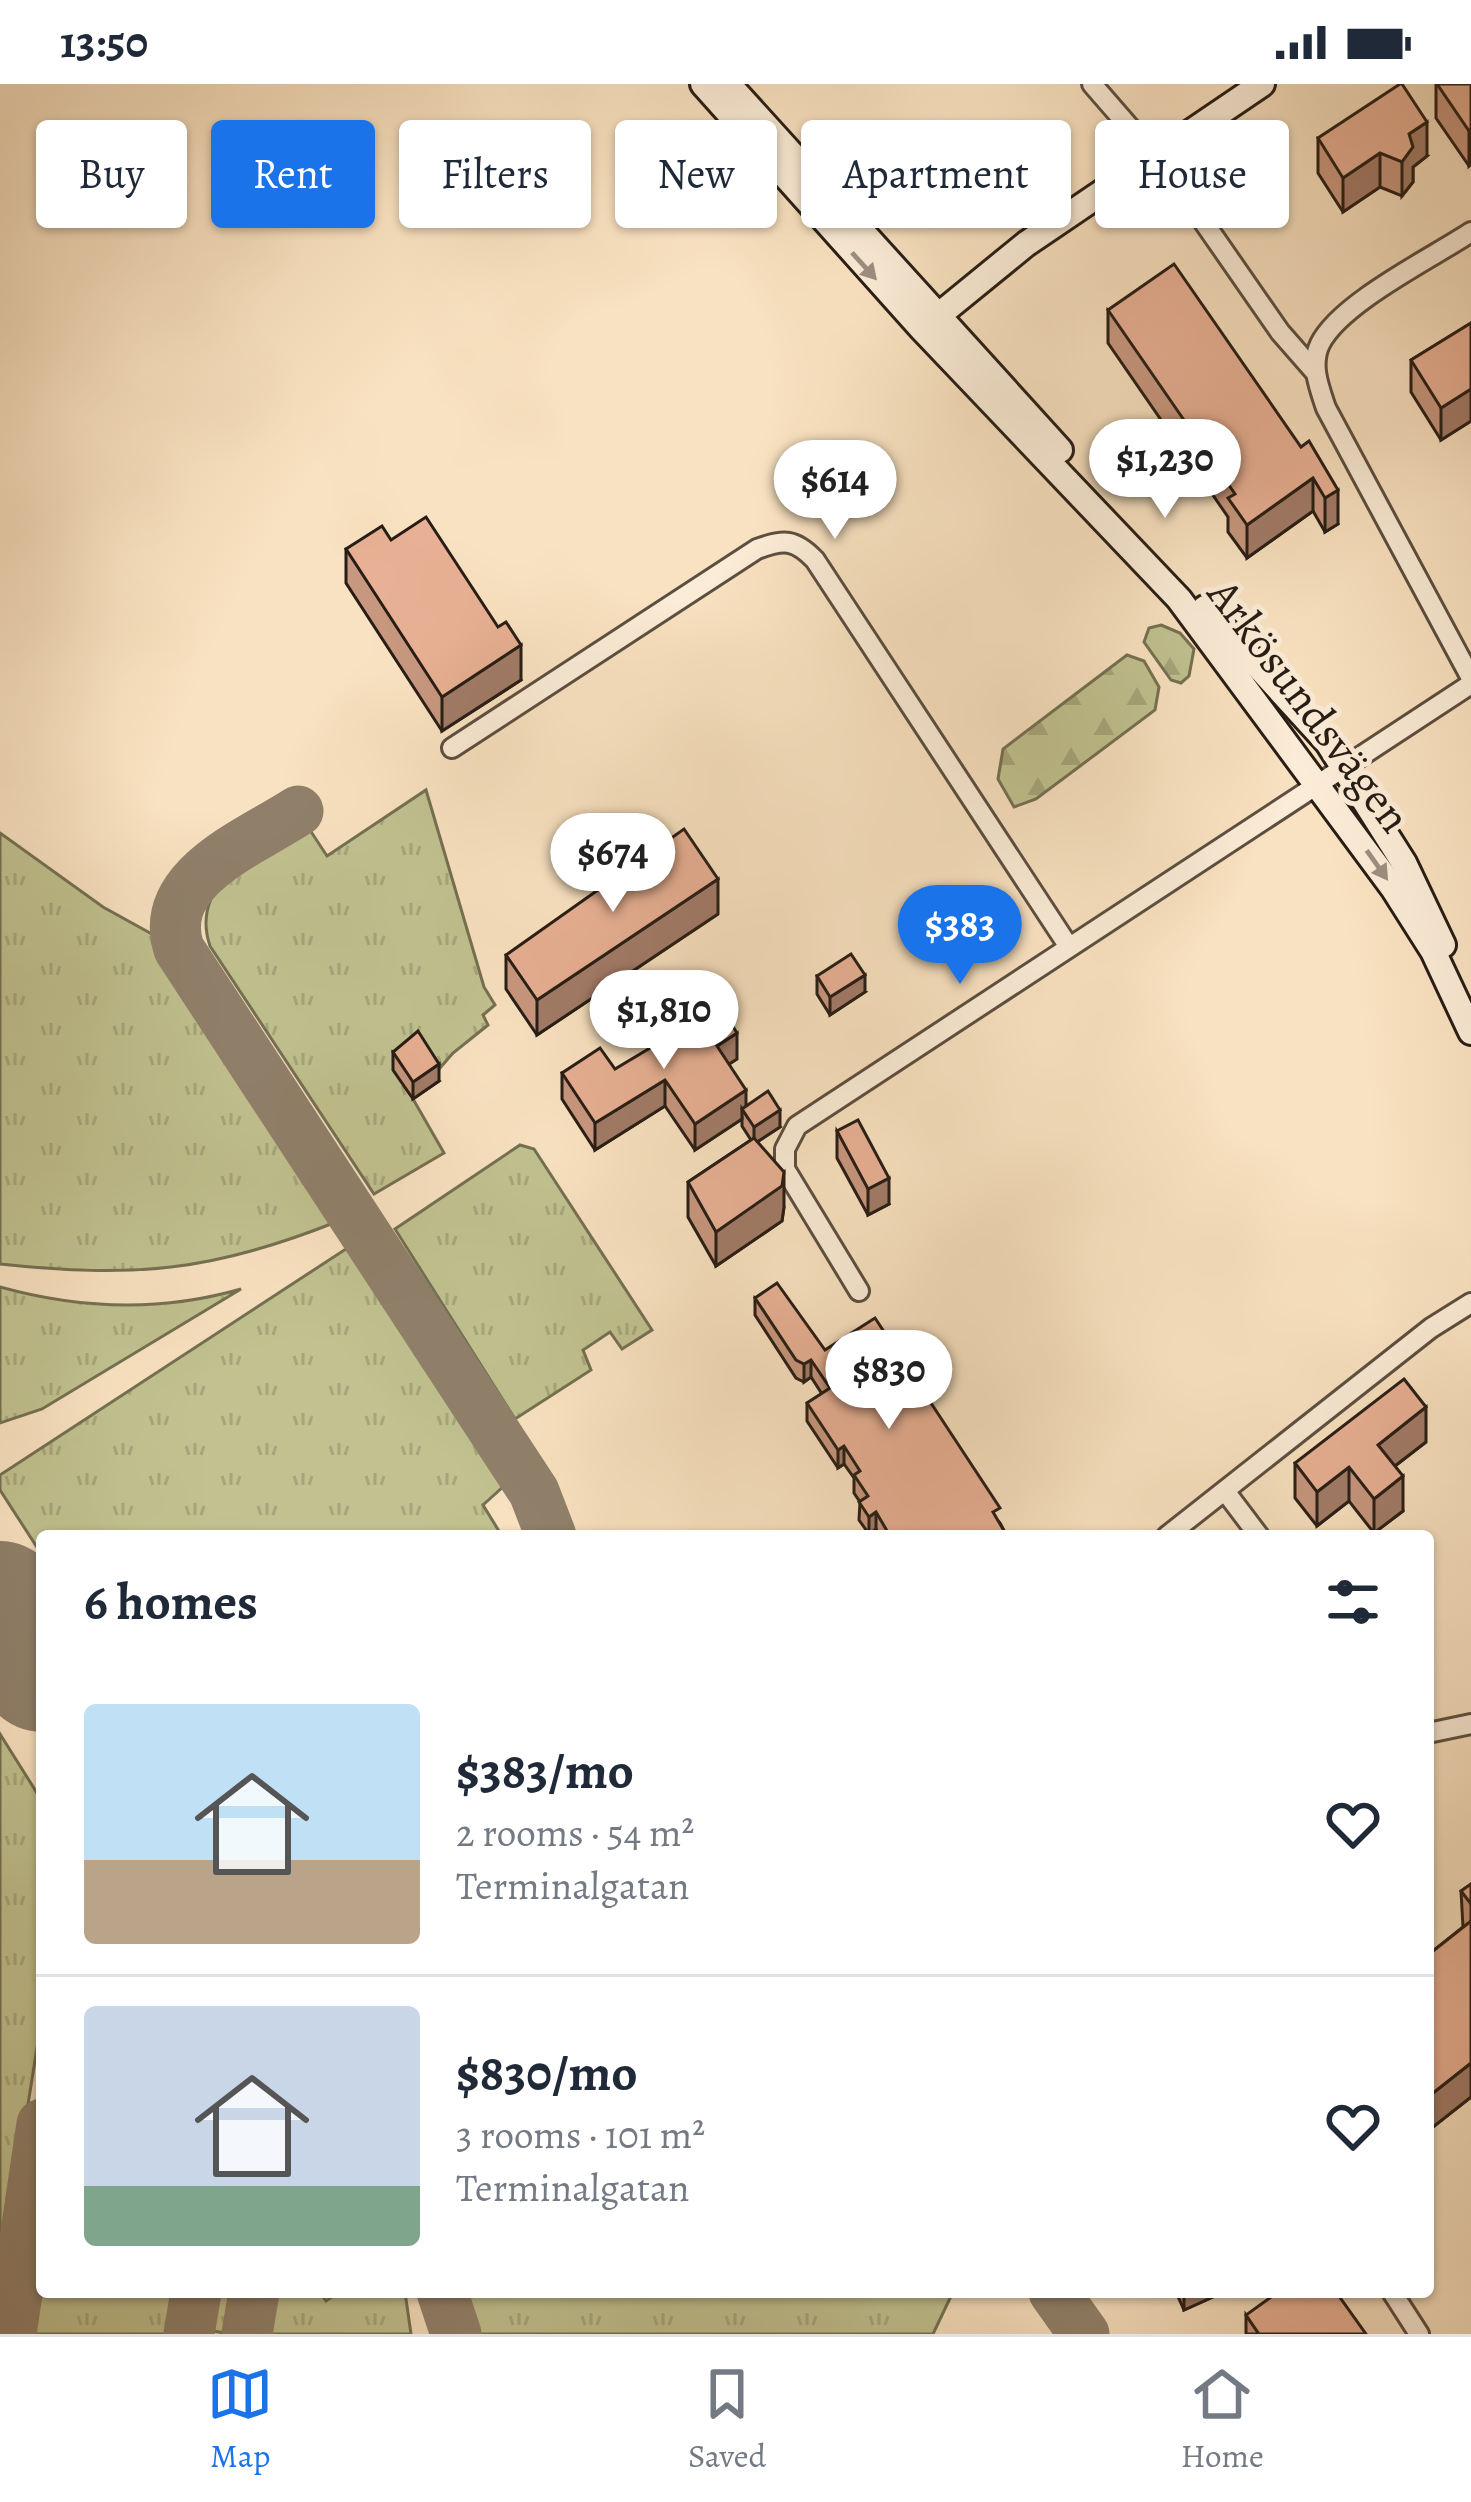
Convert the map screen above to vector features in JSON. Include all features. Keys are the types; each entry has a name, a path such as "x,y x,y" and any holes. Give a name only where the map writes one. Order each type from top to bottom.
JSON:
{"main road":[{"name":"Arkösundsvägen","path":"703,84 1269,676 1344,766 1404,863 1471,1007"},
{"name":"Arkösundsvägen","path":"728,84 929,322 1165,583 1319,782 1432,951 1471,1031"},
{"path":"1207,120 1262,84"},
{"path":"929,322 1095,196"}],"street":[{"path":"1092,84 1123,120"},
{"path":"859,1291 785,1169 785,1149 797,1126 1471,681 1325,408 1315,372 1208,228"},
{"path":"1315,372 1318,347 1334,323 1471,232"},
{"path":"452,748 757,549 782,540 800,545 815,560 1069,947"},
{"path":"1175,1530 1430,1328 1471,1303"},
{"path":"1225,1491 1254,1530"},
{"path":"1434,1732 1471,1724"},
{"path":"1395,2298 1419,2334"}],"green space":[{"path":"1161,625 1180,633 1194,649 1189,676 1181,683 1171,680 1144,642 1149,628"},
{"path":"1127,655 1144,661 1159,687 1155,710 1036,799 1014,807 998,779 1003,749"},
{"path":"426,790 484,987 495,1005 483,1015 488,1025 453,1053 413,1099 444,1153 374,1194 210,946 206,923 209,903 232,870 304,821 327,856"},
{"path":"0,833 103,907 179,949 169,958 336,1222 249,1252 171,1267 91,1270 0,1264"},
{"path":"520,1145 534,1149 652,1330 622,1349 610,1332 583,1350 591,1370 515,1419 395,1229"},
{"path":"352,1245 505,1485 483,1505 498,1530 36,1530 36,1546 0,1490 0,1475"},
{"path":"0,1287 60,1300 120,1305 181,1301 241,1289 42,1409 0,1423"},
{"path":"0,1734 36,1791 36,2054 0,2279"},
{"path":"36,2235 36,2298 183,2298 178,2334 21,2334"},
{"path":"207,2298 238,2298 228,2334 204,2329"},
{"path":"261,2298 406,2298 411,2334 257,2334"},
{"path":"458,2298 950,2298 933,2334 468,2334"}],"building":[{"path":"1400,84 1427,122 1409,134 1413,147 1402,162 1380,153 1343,178 1318,138"},
{"path":"1437,84 1471,84 1469,131"},
{"path":"1174,264 1301,447 1309,441 1338,490 1325,498 1313,478 1247,525 1228,498 1235,494 1108,310"},
{"path":"1471,323 1471,389 1441,408 1411,360"},
{"path":"426,517 498,627 506,622 521,645 442,697 346,549 382,526 391,540"},
{"path":"684,829 718,879 537,1000 506,955"},
{"path":"851,954 865,975 830,997 817,976"},
{"path":"720,1006 737,1033 717,1046 746,1090 695,1124 665,1080 595,1123 562,1073 600,1048 615,1069"},
{"path":"418,1031 439,1064 413,1082 393,1052"},
{"path":"768,1091 780,1110 754,1127 742,1109"},
{"path":"858,1120 889,1178 868,1189 837,1131"},
{"path":"754,1138 784,1172 782,1186 716,1232 688,1182"},
{"path":"777,1283 825,1350 875,1318 1000,1508 993,1512 1004,1530 886,1530 876,1512 869,1517 859,1502 868,1496 854,1475 860,1471 844,1446 838,1450 807,1403 830,1388 811,1360 804,1364 796,1360 755,1298"},
{"path":"1404,1379 1426,1407 1378,1445 1403,1476 1374,1499 1349,1467 1317,1492 1295,1463"},
{"path":"1471,1884 1471,1904 1461,1891"},
{"path":"1471,1921 1471,2063 1434,2092 1434,1950"},
{"path":"1270,2298 1340,2298 1366,2334 1259,2334 1246,2315"}],"taxiway":[{"path":"298,811 233,850 194,883 181,902 176,924 179,949 534,1492 549,1530"},
{"path":"11,2334 36,2165"},
{"path":"189,2334 195,2298"},
{"path":"247,2334 253,2298"},
{"path":"444,2298 456,2334"},
{"path":"1058,2298 1084,2334"}],"runway":[{"path":"0,1604 36,1660"}]}
